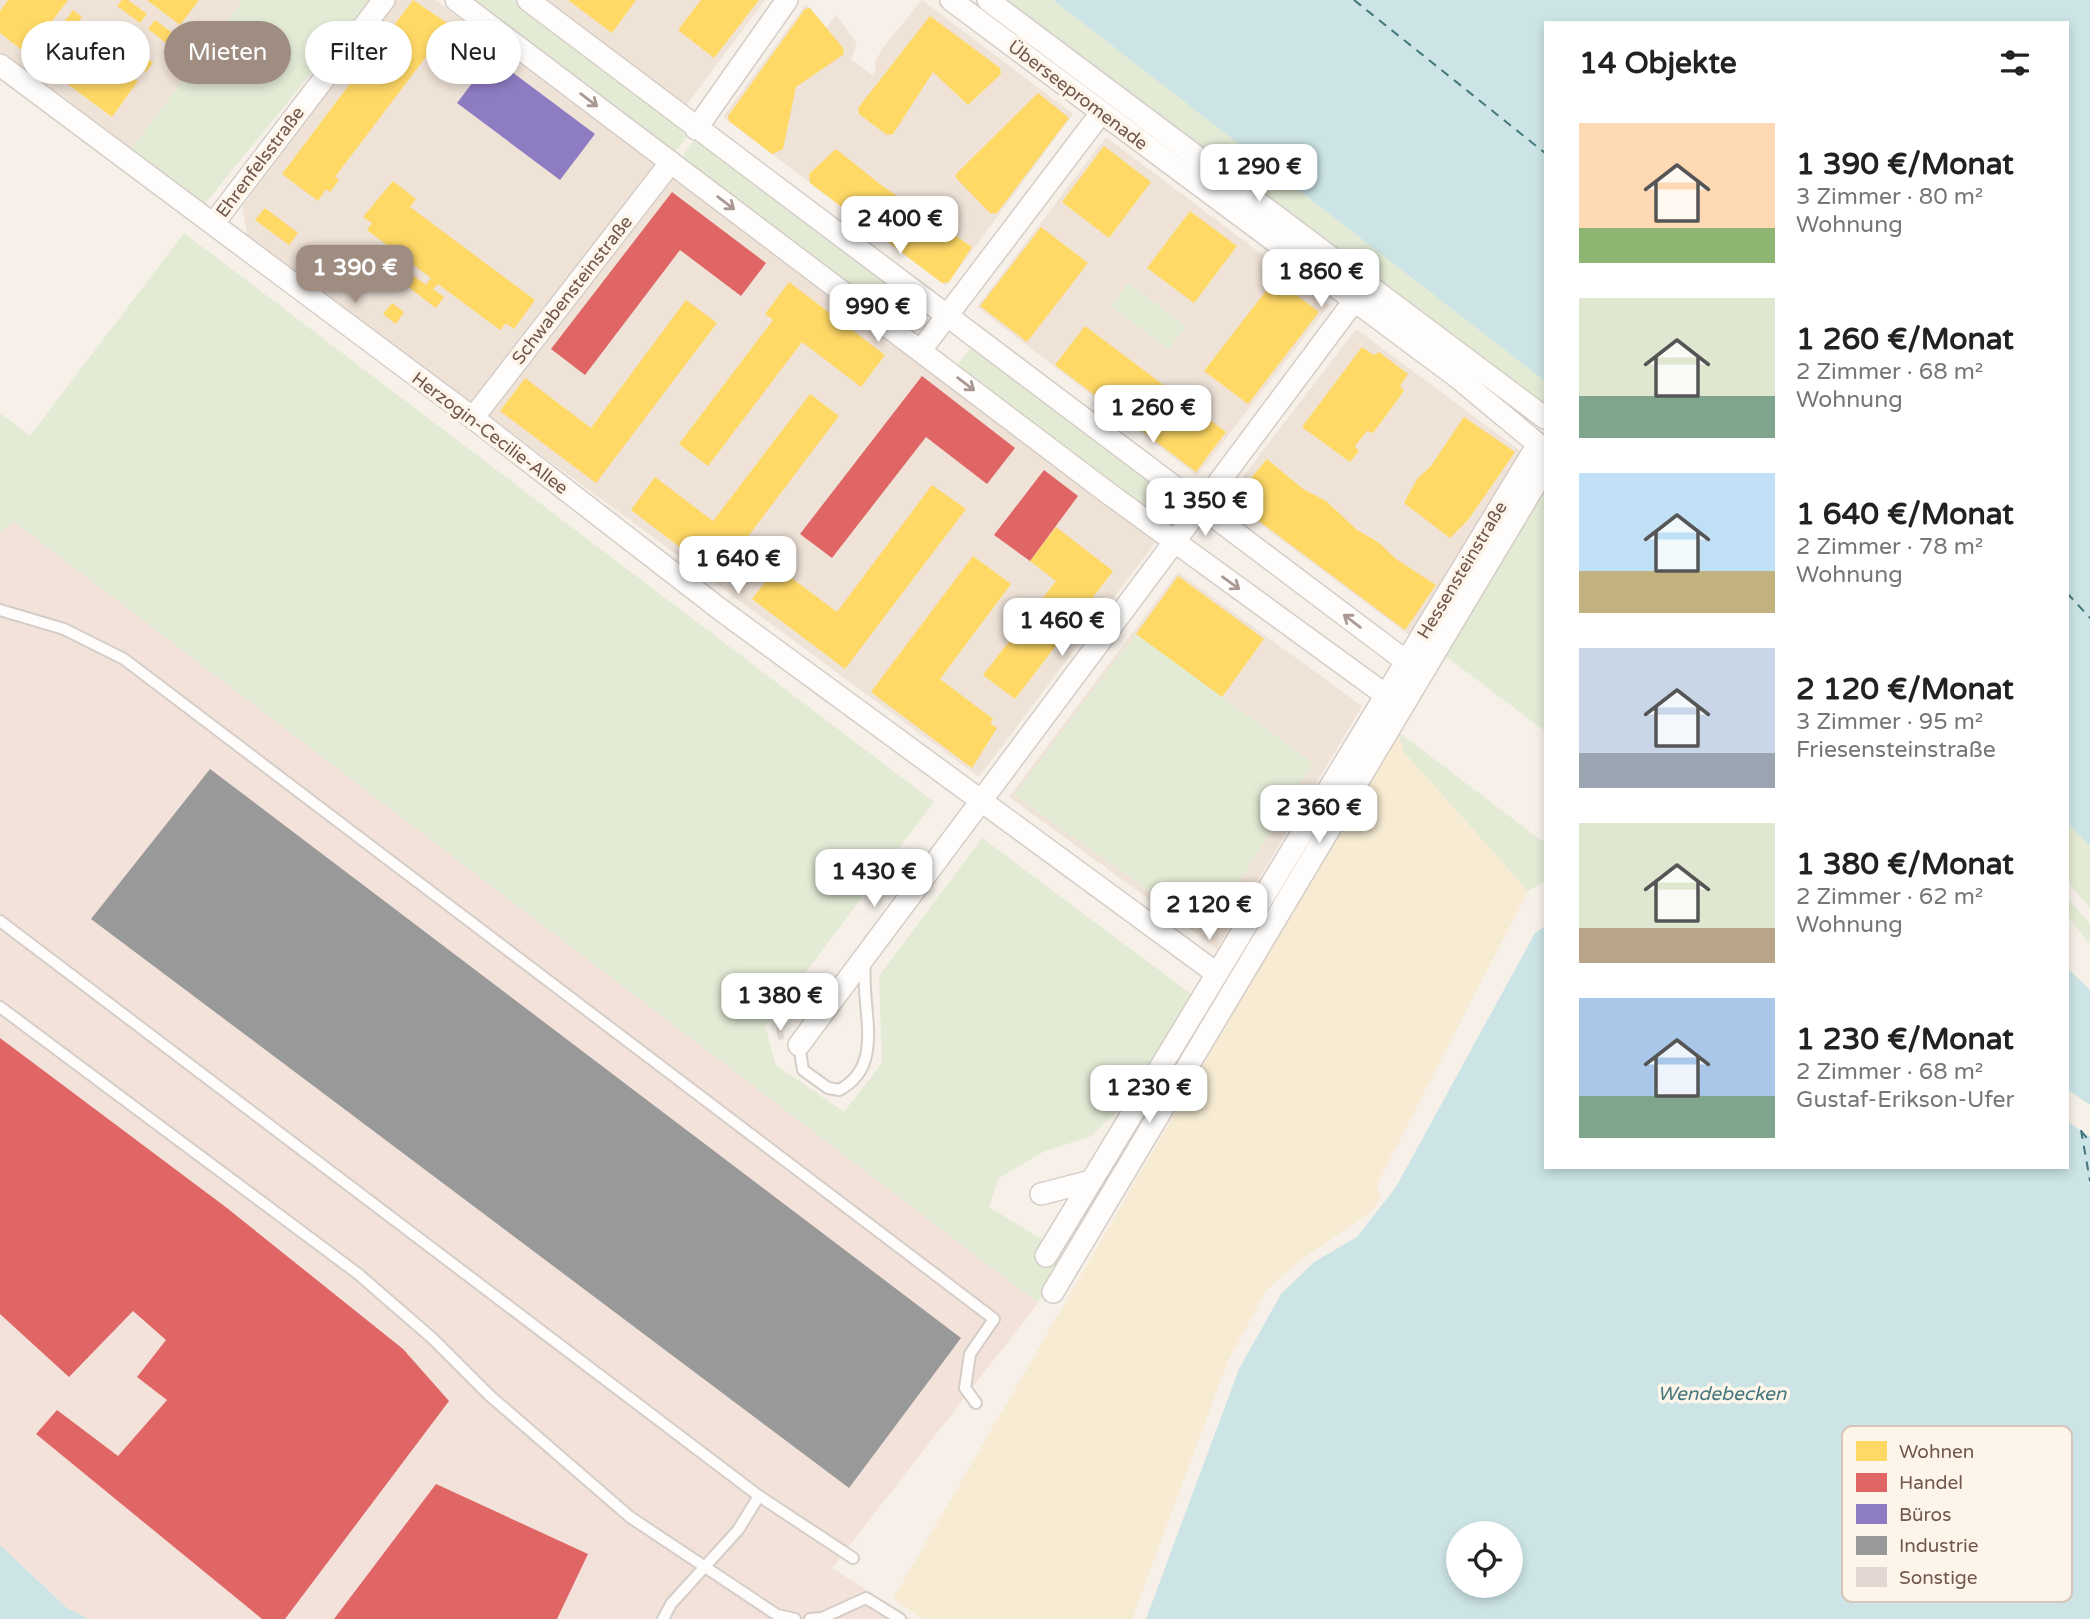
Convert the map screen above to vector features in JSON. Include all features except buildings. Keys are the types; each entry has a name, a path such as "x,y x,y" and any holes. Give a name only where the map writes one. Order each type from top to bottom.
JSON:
{"street":[{"name":"Ehrenfelsstraße","path":"213,224 384,0"},
{"path":"456,0 1175,543 1387,696"},
{"path":"528,0 1407,662"},
{"path":"696,129 787,0"},
{"name":"Überseepromenade","path":"951,0 1457,377 1542,447"},
{"name":"Überseepromenade","path":"988,0 1544,417"},
{"name":"Herzogin-Cecilie-Allee","path":"0,65 473,418 721,610 1216,973"},
{"path":"921,350 1101,113"},
{"name":"Schwabensteinstraße","path":"473,418 671,162"},
{"path":"799,1045 1354,301"},
{"name":"Hessensteinstraße","path":"1046,1255 1216,973 1542,447"},
{"path":"1053,1292 1544,470"},
{"path":"1041,1194 1091,1181"}],"lane":[{"path":"0,610 64,629 124,659 994,1319 970,1354 965,1388 976,1404"},
{"path":"0,921 759,1496 853,1558"},
{"path":"799,1045 803,1070 828,1088 839,1090 860,1072 869,1051 863,981 865,955"},
{"path":"0,1007 357,1273 432,1338 489,1395 630,1517 777,1615 794,1619"},
{"path":"663,1619 671,1604 738,1530 759,1496"},
{"path":"810,1619 822,1618 866,1598 900,1619"}],"shaded area":[{"path":"0,0 243,0 227,21 164,21 164,84 180,84 130,151 41,84 150,84 150,21 21,21 21,69 0,53"},
{"path":"396,0 435,0 463,21 426,21 426,84 521,84 521,64 1157,540 979,777 248,239 242,207 334,84 412,84 412,21 380,21"},
{"path":"542,0 765,0 683,110"},
{"path":"922,0 1073,114 946,286 723,117 806,4 826,28 836,15 857,44 851,59 873,76 876,72 875,62 884,46"},
{"path":"1106,137 1329,305 1197,476 977,307"},
{"path":"1356,329 1523,453 1409,635 1226,499"},
{"path":"12,520 1038,1303 832,1568 912,1619 89,1619 67,1608 0,1545 0,534"},
{"path":"1178,572 1362,706 1217,949 1009,797"}],"green space":[{"path":"243,0 371,0 354,21 305,21 305,81 203,206 130,151 180,84 291,84 291,21 227,21"},
{"path":"469,0 513,0 690,133 673,154 521,39 521,21 497,21"},
{"path":"1001,0 1053,0 1544,380 1544,408"},
{"path":"696,138 916,303 900,324 680,159"},
{"path":"184,233 934,802 765,1026 776,1065 844,1112 882,1063 879,976 982,838 1191,994 1133,1096 1090,1137 1045,1151 999,1178 989,1207 1046,1242 1041,1250 1062,1263 1038,1303 13,521 0,534 0,413 30,436"},
{"path":"1128,283 1186,326 1169,349 1110,306"},
{"path":"972,346 1169,493 1153,514 956,367"},
{"path":"1544,487 1544,730 1444,655"},
{"path":"1136,634 1313,763 1208,932 1014,795"},
{"path":"1397,731 1542,841 1544,840 1544,883 1528,891 1404,752"},
{"path":"2069,824 2090,846 2090,908 2069,883"},
{"path":"2069,899 2090,924 2090,944 2069,918"}],"sand":[{"path":"1397,731 1404,752 1528,891 1377,1184 1380,1197 1372,1211 1301,1260 1267,1289 1228,1361 1132,1619 923,1619 893,1599"}],"water":[{"path":"1053,0 2090,0 2090,846 2069,824 2069,21 1544,21 1544,380"},
{"name":"Wendebecken","path":"1544,927 1544,1169 2069,1169 2069,970 2090,990 2090,1619 1146,1619 1239,1369 1281,1294 1314,1262 1357,1237 1396,1187 1535,933"},
{"path":"0,1545 67,1608 89,1619 0,1619"}],"pier":[{"path":"2069,1090 2090,1105 2090,1137 2069,1122"}],"ferry route":[{"path":"1354,0 1544,152"},
{"path":"2069,595 2090,618"},
{"path":"2081,1130 2090,1181"},
{"path":"2081,1131 2090,1142"}]}
